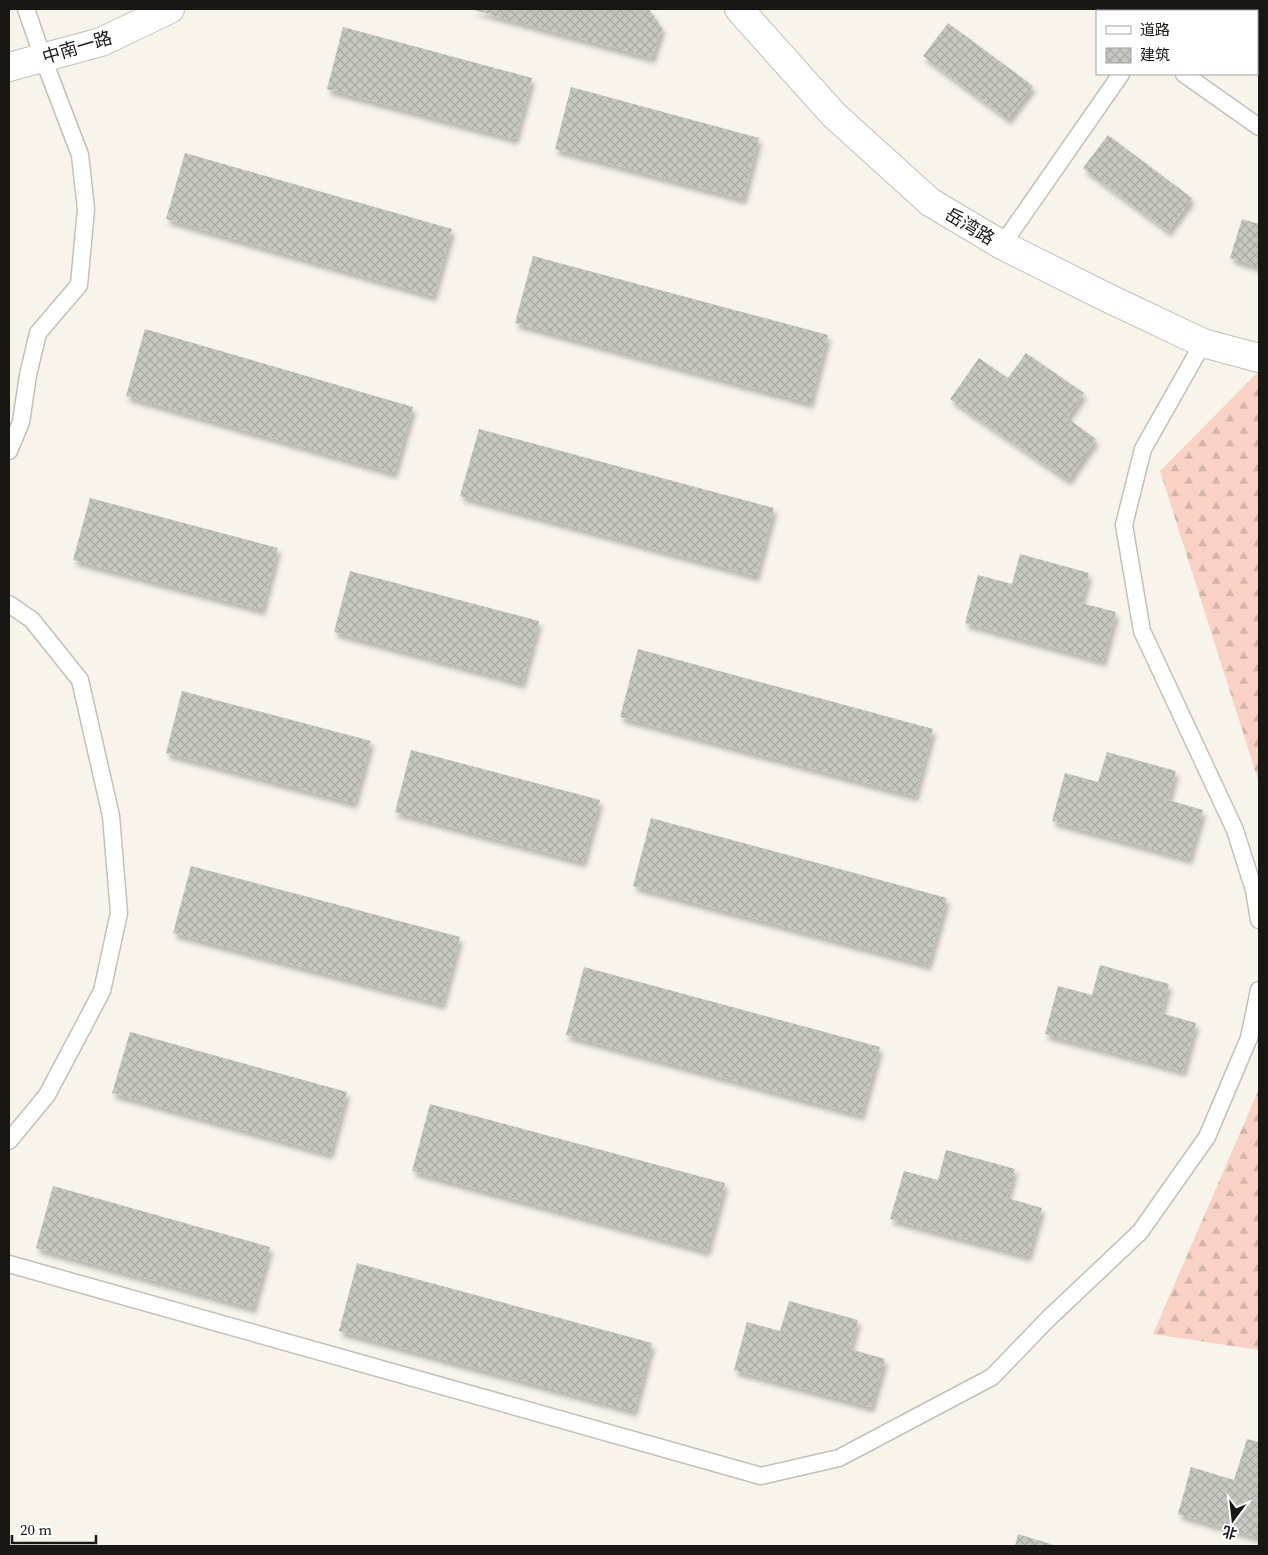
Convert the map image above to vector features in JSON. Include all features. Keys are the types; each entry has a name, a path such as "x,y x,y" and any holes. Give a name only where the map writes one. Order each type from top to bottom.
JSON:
{"street":[{"name":"中南一路","path":"9,67 101,42 170,9"},
{"name":"岳湾路","path":"739,9 834,115 930,202 1002,245 1108,298 1204,342 1259,358"}],"lane":[{"path":"9,451 21,422 28,376 38,333 79,285 86,209 80,155 26,9"},
{"path":"1002,245 1120,75"},
{"path":"1185,75 1259,127"},
{"path":"1204,342 1143,449 1124,525 1142,631 1235,830 1254,890 1259,920"},
{"path":"9,604 32,620 80,680 111,816 119,913 102,991 47,1095 9,1141"},
{"path":"9,1264 761,1476 839,1458 992,1377 1048,1319 1140,1232 1207,1137 1248,1038 1259,990"}],"green space":[{"path":"1259,371 1259,783 1160,471"},
{"path":"1259,1089 1259,1350 1153,1334"}],"building":[{"path":"470,9 649,9 662,28 652,58"},
{"path":"948,23 1033,86 1008,119 923,56"},
{"path":"343,27 532,78 515,139 327,89"},
{"path":"571,87 759,138 743,199 555,149"},
{"path":"1108,135 1192,198 1168,231 1083,168"},
{"path":"185,153 452,229 433,296 166,219"},
{"path":"1242,219 1259,224 1259,267 1230,258"},
{"path":"533,256 828,335 810,403 515,323"},
{"path":"145,329 413,407 394,473 126,396"},
{"path":"1026,353 1084,393 1067,418 1096,439 1068,480 950,399 979,358 1008,378"},
{"path":"479,429 774,508 756,576 460,496"},
{"path":"90,498 278,548 262,610 73,560"},
{"path":"1020,554 1089,573 1081,603 1116,612 1103,661 965,623 978,575 1012,584"},
{"path":"350,571 539,621 522,683 334,632"},
{"path":"638,649 933,729 915,796 620,717"},
{"path":"182,691 371,741 354,803 166,753"},
{"path":"411,750 600,800 583,862 395,812"},
{"path":"1107,752 1176,771 1168,800 1203,810 1189,859 1052,821 1065,773 1098,782"},
{"path":"651,818 947,898 928,965 633,886"},
{"path":"191,866 460,937 442,1004 173,933"},
{"path":"1100,965 1169,984 1161,1013 1196,1023 1183,1071 1045,1034 1058,986 1092,995"},
{"path":"584,967 880,1047 861,1115 566,1035"},
{"path":"130,1032 347,1092 330,1154 112,1093"},
{"path":"430,1104 725,1183 707,1251 412,1171"},
{"path":"946,1150 1015,1169 1007,1198 1042,1208 1028,1256 890,1219 904,1171 938,1180"},
{"path":"53,1186 270,1247 253,1308 36,1248"},
{"path":"357,1263 652,1343 634,1411 339,1331"},
{"path":"789,1301 858,1320 850,1349 885,1359 871,1407 734,1370 747,1322 780,1331"},
{"path":"1247,1439 1259,1442 1259,1538 1178,1514 1191,1467 1234,1480"},
{"path":"1018,1534 1057,1546 1015,1546"}]}
